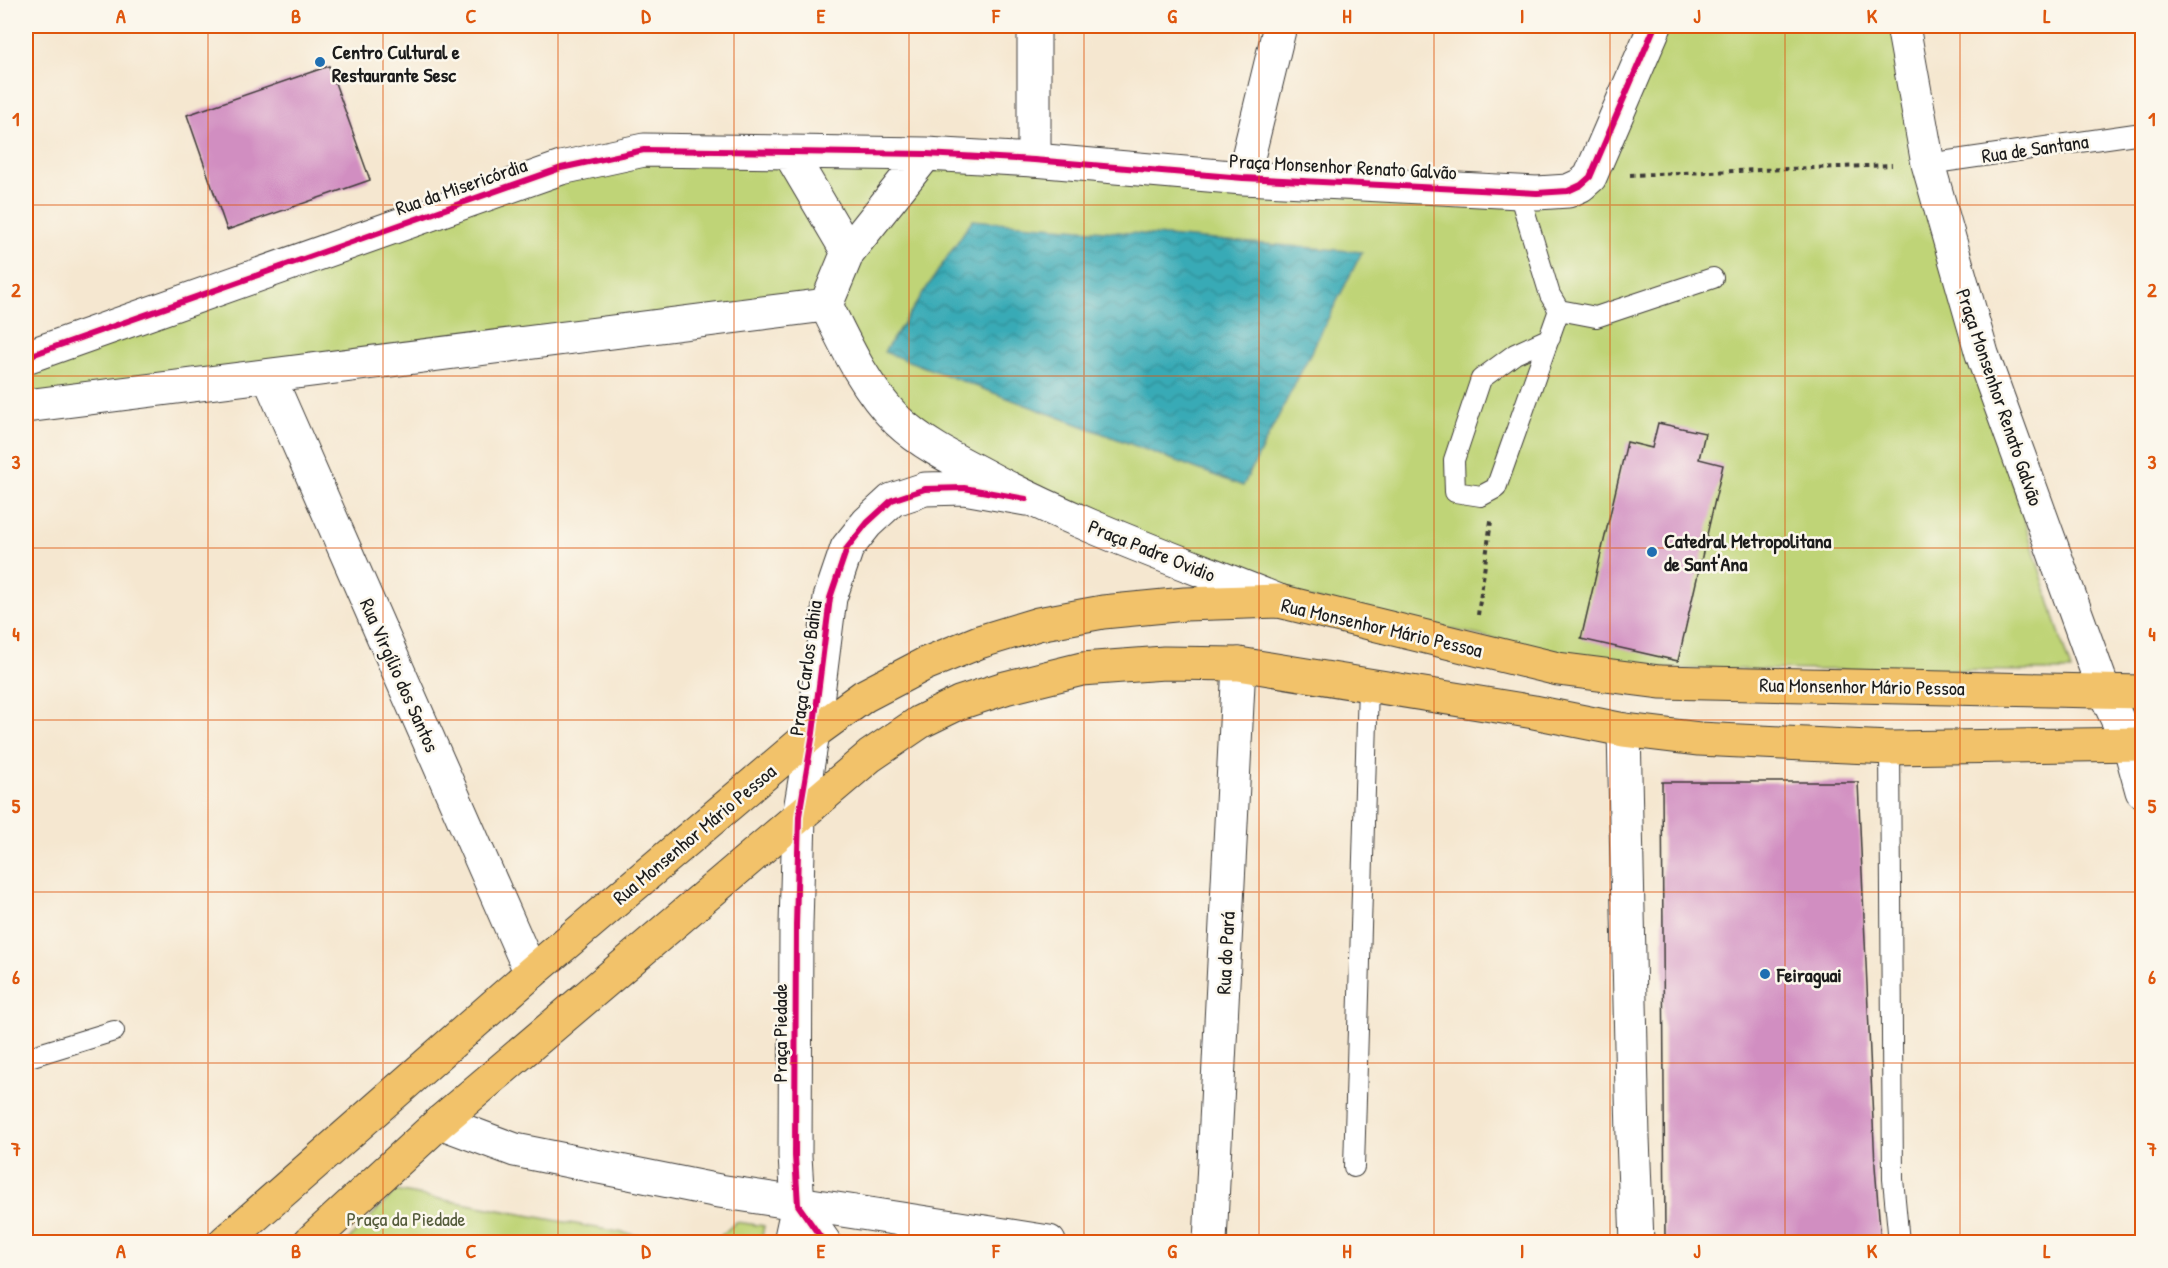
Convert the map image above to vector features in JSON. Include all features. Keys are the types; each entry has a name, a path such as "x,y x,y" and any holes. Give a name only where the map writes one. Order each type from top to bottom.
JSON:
{"highway":[{"name":"Rua Monsenhor Mário Pessoa","path":"225,1242 531,973 813,733 864,696 925,664 979,642 1038,624 1103,612 1185,604 1279,601 1558,669 1660,682 2142,692"},
{"path":"310,1242 440,1122 870,756 920,722 959,703 1005,688 1082,669 1164,663 1239,664 1534,712 1623,730 1699,739 1890,748 2136,744"}],"street":[{"path":"1034,26 1034,160"},
{"path":"1243,178 1280,26"},
{"path":"1590,177 1655,26"},
{"name":"Praça Monsenhor Renato Galvão","path":"1903,26 1928,164 1982,354 2104,691 2136,744 2142,790"},
{"name":"Rua da Misericórdia","path":"26,355 561,168 644,150 926,154"},
{"path":"789,152 848,252"},
{"path":"926,154 848,252 826,305 854,362 872,390 899,421 944,454 1026,499"},
{"name":"Praça Monsenhor Renato Galvão","path":"926,154 1034,160 1243,178 1519,193 1568,191 1581,185 1590,177"},
{"path":"26,406 826,305"},
{"name":"Rua Virgílio dos Santos","path":"270,377 531,973"},
{"name":"Praça Carlos Bahia","path":"799,816 813,733 830,598 847,548 867,523 892,500 925,489 964,488 1026,499"},
{"name":"Praça Padre Ovidio","path":"1026,499 1279,601"},
{"name":"Rua do Pará","path":"1210,1242 1239,664"},
{"path":"1623,730 1637,1242"},
{"name":"Praça Piedade","path":"790,1242 798,1205 795,1121 799,816"},
{"path":"440,1122 515,1150 719,1191 1049,1242"},
{"path":"798,1205 824,1242"}],"lane":[{"name":"Rua de Santana","path":"1928,164 2142,133"},
{"path":"1519,193 1550,295 1559,310 1596,317 1713,278"},
{"path":"1550,338 1515,354 1481,379 1454,460 1455,492 1481,496 1496,488 1550,338 1559,310"},
{"path":"1354,1167 1368,686"},
{"path":"1890,748 1893,1179 1899,1242"},
{"path":"26,1058 114,1031"}],"path":[{"path":"1590,177 1928,164"},
{"path":"1478,617 1496,488"}],"green space":[{"path":"1657,26 1898,26 1975,360 2071,671 1663,669 1609,664 1285,593 1031,491 903,414 826,305 26,406 26,357 644,150 1566,194"},
{"name":"Praça da Piedade","path":"396,1191 673,1242 346,1242"},
{"path":"736,1222 764,1226 761,1242 714,1242"}],"water":[{"path":"972,220 1362,252 1243,486 884,352"}],"building":[{"path":"329,66 370,180 227,230 187,115"},
{"name":"Catedral Metropolitana de Sant'Ana","path":"1658,423 1705,433 1699,459 1723,465 1678,661 1581,639 1627,442 1652,448"},
{"name":"Feiraguai","path":"1662,782 1858,782 1875,1166 1881,1242 1665,1242"}],"cycle path":[{"path":"26,357 561,168 644,150 926,154 1034,160 1243,178 1537,193 1568,191 1581,185 1590,177 1655,26"},
{"path":"824,1242 798,1205 795,1156 796,925 799,816 813,733 830,598 847,548 867,523 892,500 925,489 964,488 1026,499"}],"place":[{"name":"Centro Cultural e Restaurante Sesc","path":"320,62"},
{"name":"Catedral Metropolitana de Sant'Ana","path":"1652,552"},
{"name":"Feiraguai","path":"1765,974"}]}
